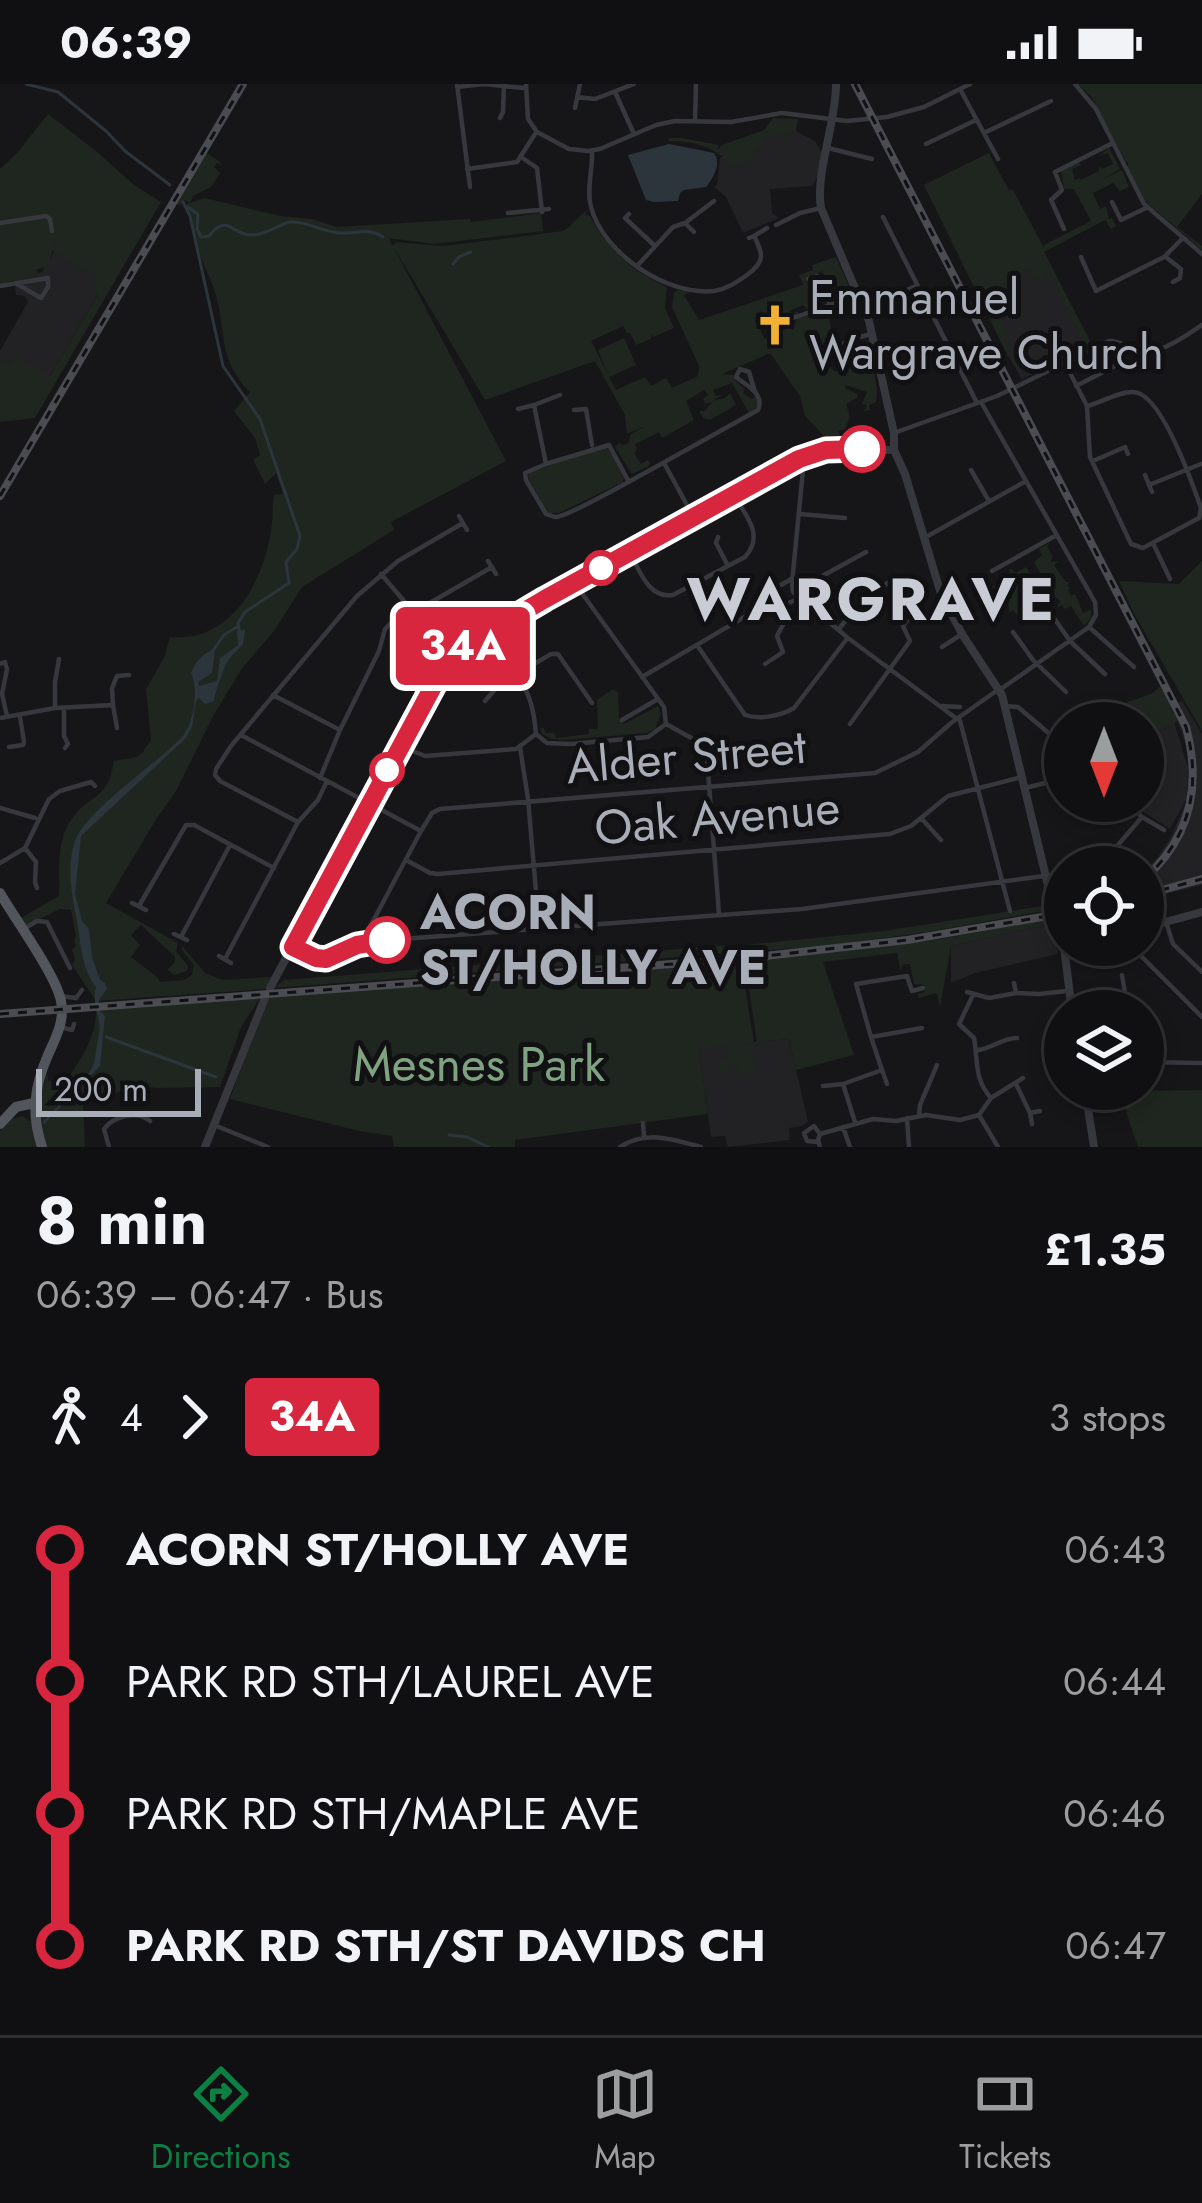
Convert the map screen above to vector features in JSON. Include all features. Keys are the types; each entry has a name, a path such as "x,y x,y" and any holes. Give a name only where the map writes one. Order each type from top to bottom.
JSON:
{"main road":[{"path":"0,893 71,999 69,1029 41,1072 34,1107 42,1147"},
{"path":"3,1120 16,1107 34,1107"}],"street":[{"path":"574,108 580,84"},
{"path":"577,98 595,99 634,84"},
{"path":"695,121 696,84"},
{"path":"836,84 819,190 821,208 865,308 894,450 941,594 1005,706 1044,866"},
{"path":"470,187 457,86 526,86 528,118 537,133 569,148 592,151 656,125 731,122 782,112 870,119 916,110 970,84"},
{"path":"1075,84 1096,109 1147,208 1202,254"},
{"path":"500,118 504,85"},
{"path":"960,89 998,159"},
{"path":"615,92 634,134"},
{"path":"984,133 1051,101"},
{"path":"926,144 976,120"},
{"path":"467,169 514,163 537,133"},
{"path":"1064,229 1051,200 1062,190 1055,172 1113,142"},
{"path":"828,148 872,159"},
{"path":"592,151 592,210 611,243 637,266 668,283 706,291 723,289 755,269 763,254 752,237 767,228"},
{"path":"858,167 861,157"},
{"path":"508,213 544,210 537,168 522,158"},
{"path":"637,266 673,227 714,201"},
{"path":"1112,202 1121,220 1147,208"},
{"path":"776,225 821,208"},
{"path":"626,215 655,246"},
{"path":"0,224 46,216 52,231"},
{"path":"883,217 979,403 1096,605 1089,627 1132,665 1138,655"},
{"path":"685,223 694,232"},
{"path":"1081,257 1096,291 1163,257 1183,238"},
{"path":"1163,257 1181,269 1180,278 1173,282"},
{"path":"808,279 817,276 830,305"},
{"path":"0,286 48,278 41,298 17,284"},
{"path":"865,308 916,286"},
{"path":"793,317 858,295"},
{"path":"894,433 1011,390 1112,340 1143,352 1154,351 1202,325"},
{"path":"841,346 872,333"},
{"path":"1065,363 1087,406 1092,462 1131,544 1140,548 1153,543 1200,516 1174,438 1140,393 1087,406"},
{"path":"1076,386 1112,368 1114,380"},
{"path":"629,482 611,447 604,445 529,469 525,478 546,514 556,517 629,482 758,410 761,403 755,392"},
{"path":"518,410 560,395"},
{"path":"534,404 546,464"},
{"path":"574,410 586,409 592,448"},
{"path":"1092,462 1125,447 1128,454"},
{"path":"205,1147 258,1013 450,655 799,459 826,450 894,450"},
{"path":"799,459 803,470 795,596 958,718 1010,910"},
{"path":"664,463 693,516"},
{"path":"1144,475 1150,489 1201,464"},
{"path":"970,470 990,502"},
{"path":"925,538 1026,481"},
{"path":"629,551 649,586 664,597 728,566 751,551 755,541 754,530 733,494"},
{"path":"800,514 845,518"},
{"path":"298,822 216,778 216,769 356,596 398,561 463,523"},
{"path":"992,571 1057,535"},
{"path":"718,537 716,543 728,566"},
{"path":"1153,543 1170,579"},
{"path":"793,578 769,592 773,606 780,607 866,552"},
{"path":"416,615 492,567"},
{"path":"381,574 450,655"},
{"path":"850,724 910,641 904,623 912,614 904,595 888,583 897,576"},
{"path":"574,583 664,707 666,724"},
{"path":"642,677 770,602"},
{"path":"225,959 298,822 318,800 340,730 386,628 408,606"},
{"path":"764,664 783,652 776,637 785,621 780,607"},
{"path":"1047,608 1070,641 1105,674"},
{"path":"838,629 855,614"},
{"name":"Alder Street","path":"421,831 437,810 875,773 919,752 958,718 1089,627"},
{"path":"1013,632 1066,692"},
{"path":"942,647 962,634"},
{"path":"697,644 745,715 753,718 794,708 848,638"},
{"path":"485,701 534,663 558,654 592,703"},
{"path":"55,708 60,658"},
{"path":"4,662 4,718 55,708 113,705"},
{"path":"117,728 115,674 129,675"},
{"path":"517,674 534,709 536,734 547,743 648,737 666,724"},
{"path":"273,695 340,730"},
{"path":"622,720 658,699"},
{"path":"1005,706 1018,706 1044,729"},
{"path":"940,707 960,707"},
{"path":"64,708 68,745"},
{"path":"9,747 26,743 20,716"},
{"path":"666,724 705,744 719,914"},
{"path":"400,746 422,756 520,747 536,734"},
{"path":"241,735 421,831 365,943"},
{"path":"520,747 539,929"},
{"name":"Oak Avenue","path":"406,860 434,874 892,834 911,826 944,797 1044,781"},
{"path":"0,863 25,848 46,802 60,790 92,782"},
{"path":"0,808 37,819"},
{"path":"922,818 941,840"},
{"path":"1119,846 1138,822"},
{"path":"1150,822 1164,830"},
{"path":"139,906 183,826 194,825 274,868"},
{"path":"181,937 230,844"},
{"path":"25,848 36,862 34,884"},
{"path":"293,947 326,959 365,943 802,909 1044,878"},
{"path":"1200,916 1166,922 1173,944 1202,971"},
{"path":"22,930 37,921 47,922 70,963"},
{"path":"905,965 914,1000"},
{"path":"1151,966 1202,1017"},
{"path":"1122,975 1124,990"},
{"path":"887,1084 852,985 907,976"},
{"path":"1014,983 1016,992"},
{"path":"912,991 923,988"},
{"path":"71,999 82,990"},
{"path":"991,1098 976,1070 974,1038 959,1024 970,993 982,998 1044,994"},
{"path":"908,1020 911,1030"},
{"path":"871,1037 922,1028"},
{"path":"976,1050 1019,1038"},
{"path":"1164,1063 1202,1064"},
{"path":"920,1116 936,1064"},
{"path":"823,1085 843,1084 882,1070"},
{"path":"819,1140 813,1124 804,1136 809,1142 819,1140 855,1122 920,1116 960,1120 979,1115 991,1098 1023,1078"},
{"path":"843,1084 855,1122"},
{"path":"1016,1084 1032,1124"},
{"path":"1088,1110 1094,1147"},
{"path":"1030,1113 1040,1111"},
{"path":"979,1115 998,1147"},
{"path":"109,1147 106,1125 124,1116 148,1117"},
{"path":"907,1118 909,1147"},
{"path":"643,1124 644,1137"},
{"path":"214,1125 268,1147"},
{"path":"843,1127 850,1147"},
{"path":"620,1147 644,1137 701,1147"}],"shaded area":[{"path":"790,131 815,141 823,154 818,176 812,186 770,189 772,213 779,218 743,233 726,197 714,187 720,158"},
{"path":"669,144 714,153 716,171 706,187 684,190 678,201 646,200 628,155"},
{"path":"989,153 1092,345 1022,379 924,185"},
{"path":"97,167 141,220 26,417 0,417 0,351 28,302 25,296 16,295 14,278 42,272 54,252 48,248"},
{"path":"245,630 243,644 226,665 214,701 196,701 186,738 81,836 75,894 89,929 92,957 107,989 99,1000 105,1016 100,1066 44,1124 91,1069 99,1034 96,987 84,962 71,888 75,841 93,815 183,736 194,705 191,673 195,665 215,650 212,673 198,682 199,686 217,681 220,658 238,645 237,631"},
{"path":"1182,701 1202,734 1202,885 1164,895 1164,848 1190,792 1191,765 1172,706"},
{"path":"1174,722 1188,768 1187,798 1170,829 1159,822 1164,822 1164,727"},
{"path":"1044,925 1044,957 951,983 951,946"},
{"path":"744,982 754,1042 789,1039 808,1122 789,1128 790,1140 728,1147 725,1136 711,1137 699,1049"}],"green space":[{"path":"1078,84 1202,84 1202,194 1177,227 1202,250 1145,201 1091,96"},
{"path":"48,114 161,202 35,418 0,422 0,360 10,366 16,358 50,376 98,294 92,290 98,278 55,252 57,238 47,267 37,269 38,275 0,284 0,169"},
{"path":"773,118 798,119 796,131 763,140 753,151 754,159 731,166 727,153 721,156 703,146 668,141 682,138 719,145 717,150 764,130"},
{"path":"1109,148 1120,169 1103,179 1122,170 1129,187 1120,191 1113,183 1093,193 1116,226 1111,229 1105,220 1044,252 1088,338 1088,347 1077,350 1075,346 1085,344 1050,272 1041,281 1028,268 1013,275 1010,271 1012,277 1002,282 1006,290 998,295 1005,311 999,315 1008,333 1002,337 1011,350 1006,352 924,185 989,153 1044,248 1091,221 1074,189 1064,189 1061,171 1079,162 1072,169 1075,180 1081,180 1099,171 1099,166 1113,164 1108,153 1099,156"},
{"path":"205,152 220,162 214,167 220,173 190,203 205,198 336,227 471,222 541,213 543,231 433,244 389,238 392,246 396,242 444,246 563,231 588,210 585,215 622,258 667,287 665,308 674,328 651,334 651,339 636,345 623,326 591,341 608,374 598,350 624,338 636,365 609,377 616,390 645,377 651,386 666,378 672,388 698,376 699,366 672,307 678,290 690,292 684,295 699,320 803,285 799,275 836,257 850,289 846,296 831,298 833,291 822,271 805,279 814,281 825,302 808,310 803,305 789,311 799,314 765,324 763,320 771,317 760,311 755,321 765,339 790,327 793,330 797,319 827,311 834,339 822,361 836,372 850,345 869,340 876,402 864,411 867,392 845,385 858,394 846,404 850,417 845,429 838,431 841,437 873,429 875,436 870,437 873,444 824,446 819,438 823,435 805,416 800,396 770,353 722,374 734,375 743,393 752,399 756,396 758,406 749,413 732,383 713,390 716,396 722,395 713,401 730,393 736,405 710,420 703,418 699,411 712,402 705,404 708,395 704,390 686,401 694,420 662,438 659,432 635,444 641,464 650,463 632,474 615,447 629,443 630,435 645,426 627,434 625,415 595,361 485,400 393,246 506,461 391,522 394,530 302,587 243,667 176,791 106,903 178,943 176,951 188,966 187,971 174,975 167,970 175,957 141,925 131,935 140,945 131,957 160,982 192,975 194,965 182,946 205,973 223,980 271,977 266,989 96,1001 72,965 76,936 71,910 60,909 26,926 21,918 59,896 66,828 102,791 114,761 137,757 151,740 146,689 170,637 212,629 228,618 254,585 268,544 274,495 283,494 276,473 265,484 253,460 260,455 255,438 234,411 250,392 227,354 212,283 185,205 189,203 174,204"},
{"path":"604,447 610,450 623,482 559,513 547,513 529,473"},
{"path":"1051,542 1047,546 1053,558 1050,562 1059,561 1054,565 1070,582 1068,590 1071,596 1075,594 1083,613 1091,610 1084,626 1071,606 1057,605 1061,602 1055,590 1039,588 1028,593 1025,602 1033,605 1029,609 1037,607 1029,619 1009,612 1008,596 996,604 987,588 994,593 992,586 1011,575 1012,569 1015,573 1026,567 1033,578 1040,573 1034,562 1042,555 1039,549"},
{"path":"1202,561 1202,731 1119,581 1179,584"},
{"path":"1161,686 1178,721 1164,728 1164,702 1128,702"},
{"path":"613,689 618,692 619,718 624,724 658,706 661,714 655,729 563,740 551,739 542,734 540,728 556,738 598,729 597,700"},
{"path":"1044,906 1044,911 823,946 274,988 284,980 730,945 741,948"},
{"name":"Mesnes Park","path":"1044,920 1044,925 951,946 940,1007 937,993 918,998 925,992 924,985 914,984 910,964 902,965 901,972 897,953 823,962 854,1055 796,1070 789,1039 757,1042 748,982 744,982 754,1043 738,1045 751,1045 755,1070 740,1075 736,1066 729,1065 729,1072 718,1073 721,1064 716,1059 728,1058 729,1046 699,1049 708,1114 515,1140 515,1147 394,1147 392,1136 230,1099 265,1002 271,997 777,959 941,939"},
{"path":"260,998 241,1027 220,1087 136,1086 85,1098 85,1147 0,1147 0,1131 12,1119 40,1118 47,1073 48,1080 64,1085 90,1039 96,1009"},
{"path":"1164,1090 1202,1090 1202,1147 1138,1147 1125,1110 1164,1110"}],"waterway":[{"path":"26,84 58,92 170,185"},
{"path":"183,202 223,366 260,419 300,536 286,562 289,583 245,612 238,623 240,635"},
{"path":"188,207 198,214 201,237 225,225 252,235 290,222"},
{"path":"291,222 383,237"},
{"path":"453,264 471,252"},
{"path":"212,652 237,627"},
{"path":"106,1037 216,1077"},
{"path":"449,1135 488,1147"}],"railway":[{"path":"0,496 243,84"},
{"path":"855,84 1186,727 1192,791 1181,829 1164,857"},
{"path":"1164,889 1202,879"},
{"path":"0,1014 739,959 907,940 1044,917"}],"bus line":[{"name":"34A","path":"387,940 357,945 326,959 293,947 450,655 799,459 826,450 862,449"}],"place":[{"name":"Emmanuel Wargrave Church","path":"775,325"},
{"name":"ACORN ST/HOLLY AVE","path":"387,940"}],"district":[{"name":"WARGRAVE","path":"872,599"}]}
